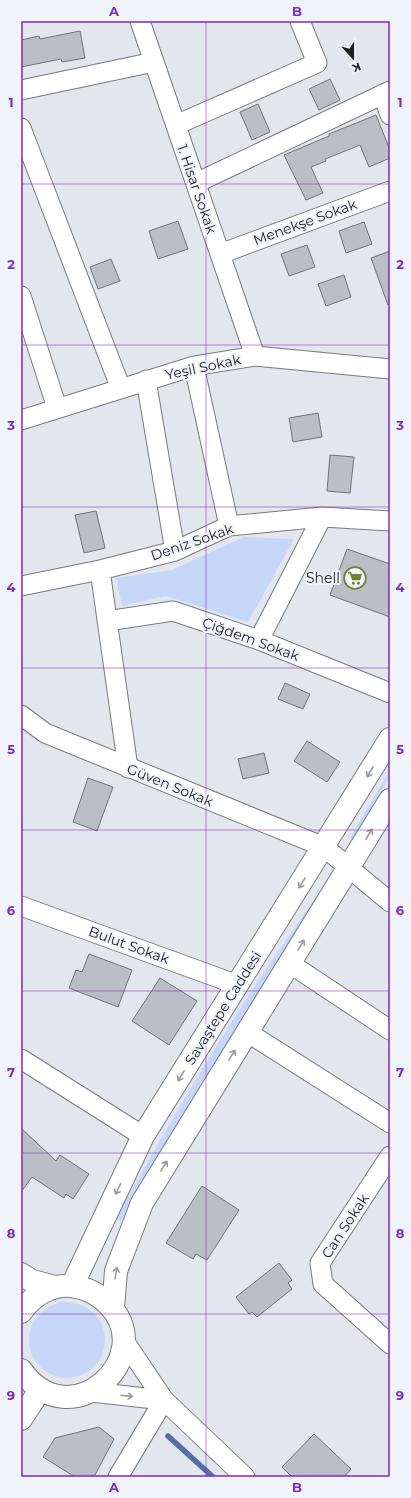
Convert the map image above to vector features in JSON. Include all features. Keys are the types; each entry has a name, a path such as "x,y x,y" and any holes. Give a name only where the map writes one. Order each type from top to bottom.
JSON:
{"main road":[{"name":"Savaştepe Caddesi","path":"63,1286 143,1136 390,739"},
{"path":"113,1309 116,1271 127,1238 142,1203 390,800"},
{"path":"21,1274 32,1281 87,1289 102,1297 113,1309 121,1323 123,1339 122,1356 115,1370 104,1383 91,1392 74,1396 57,1396 40,1390 21,1370"},
{"path":"21,1312 27,1304 40,1293 63,1286"},
{"path":"21,1419 40,1390"}],"street":[{"name":"1. Hisar Sokak","path":"140,21 255,356"},
{"path":"176,125 316,63 300,21"},
{"path":"21,90 154,62"},
{"path":"196,183 386,92 390,115"},
{"path":"21,128 121,389"},
{"name":"Menekşe Sokak","path":"220,254 390,190"},
{"path":"21,296 57,408"},
{"name":"Yeşil Sokak","path":"21,420 194,366 255,356 390,369"},
{"path":"194,366 229,526"},
{"path":"146,380 175,551"},
{"path":"259,640 322,517"},
{"name":"Deniz Sokak","path":"21,586 100,570 175,551 229,526 322,517 390,521"},
{"path":"100,570 128,768"},
{"name":"Çiğdem Sokak","path":"107,621 173,611 259,640 390,693"},
{"name":"Güven Sokak","path":"21,715 45,733 324,847 390,902"},
{"name":"Bulut Sokak","path":"21,906 238,985"},
{"path":"289,963 390,1030"},
{"path":"247,1032 390,1123"},
{"path":"21,1059 143,1136"},
{"name":"Can Sokak","path":"390,1156 320,1263 323,1284 390,1344"},
{"path":"123,1339 164,1400 245,1477"},
{"path":"91,1392 164,1400"},
{"path":"118,1477 164,1400"}],"shaded area":[{"path":"244,537 294,539 248,622 166,596 122,606 116,578 172,570"},
{"path":"390,770 390,776 351,840 350,838"},
{"path":"318,895 121,1221 116,1218 187,1094 237,1013"},
{"path":"67,1302 82,1305 94,1313 102,1325 105,1340 102,1355 94,1367 82,1375 67,1378 52,1375 40,1367 32,1355 29,1340 32,1325 40,1313 52,1305"}],"building":[{"path":"80,31 85,58 62,62 61,59 21,67 21,40 39,36 40,39"},
{"path":"330,79 340,100 319,110 309,89"},
{"path":"258,104 270,132 252,140 240,112"},
{"path":"376,115 390,150 390,158 369,167 360,145 325,159 326,161 311,167 323,193 306,200 284,155 329,136 329,134"},
{"path":"178,221 188,249 158,259 149,231"},
{"path":"364,222 372,244 346,253 339,231"},
{"path":"307,245 315,267 289,276 281,254"},
{"path":"390,251 390,304 388,305 371,258"},
{"path":"111,259 120,281 98,289 90,267"},
{"path":"344,275 351,297 326,306 318,284"},
{"path":"318,413 322,437 293,442 289,418"},
{"path":"330,455 354,457 350,493 327,491"},
{"path":"96,511 105,548 84,553 75,515"},
{"name":"Shell","path":"347,549 390,564 390,617 330,595"},
{"path":"285,683 310,694 303,709 278,699"},
{"path":"307,741 340,762 327,782 294,761"},
{"path":"264,753 269,773 243,779 238,759"},
{"path":"88,778 113,787 97,831 73,822"},
{"path":"89,954 132,970 118,1007 69,988 76,970 82,972"},
{"path":"160,978 197,1001 169,1045 132,1021"},
{"path":"21,1128 56,1161 60,1155 89,1174 73,1199 66,1194 64,1198 32,1177 21,1192"},
{"path":"202,1186 239,1210 207,1260 196,1254 193,1259 166,1243"},
{"path":"279,1263 292,1280 288,1283 292,1289 257,1317 252,1312 249,1314 236,1297"},
{"path":"99,1427 114,1439 95,1475 75,1477 43,1457 55,1438"},
{"path":"314,1434 351,1469 344,1477 292,1477 282,1467"}],"waterway":[{"path":"168,1436 213,1477"}],"place":[{"name":"Shell","path":"355,578"}]}
